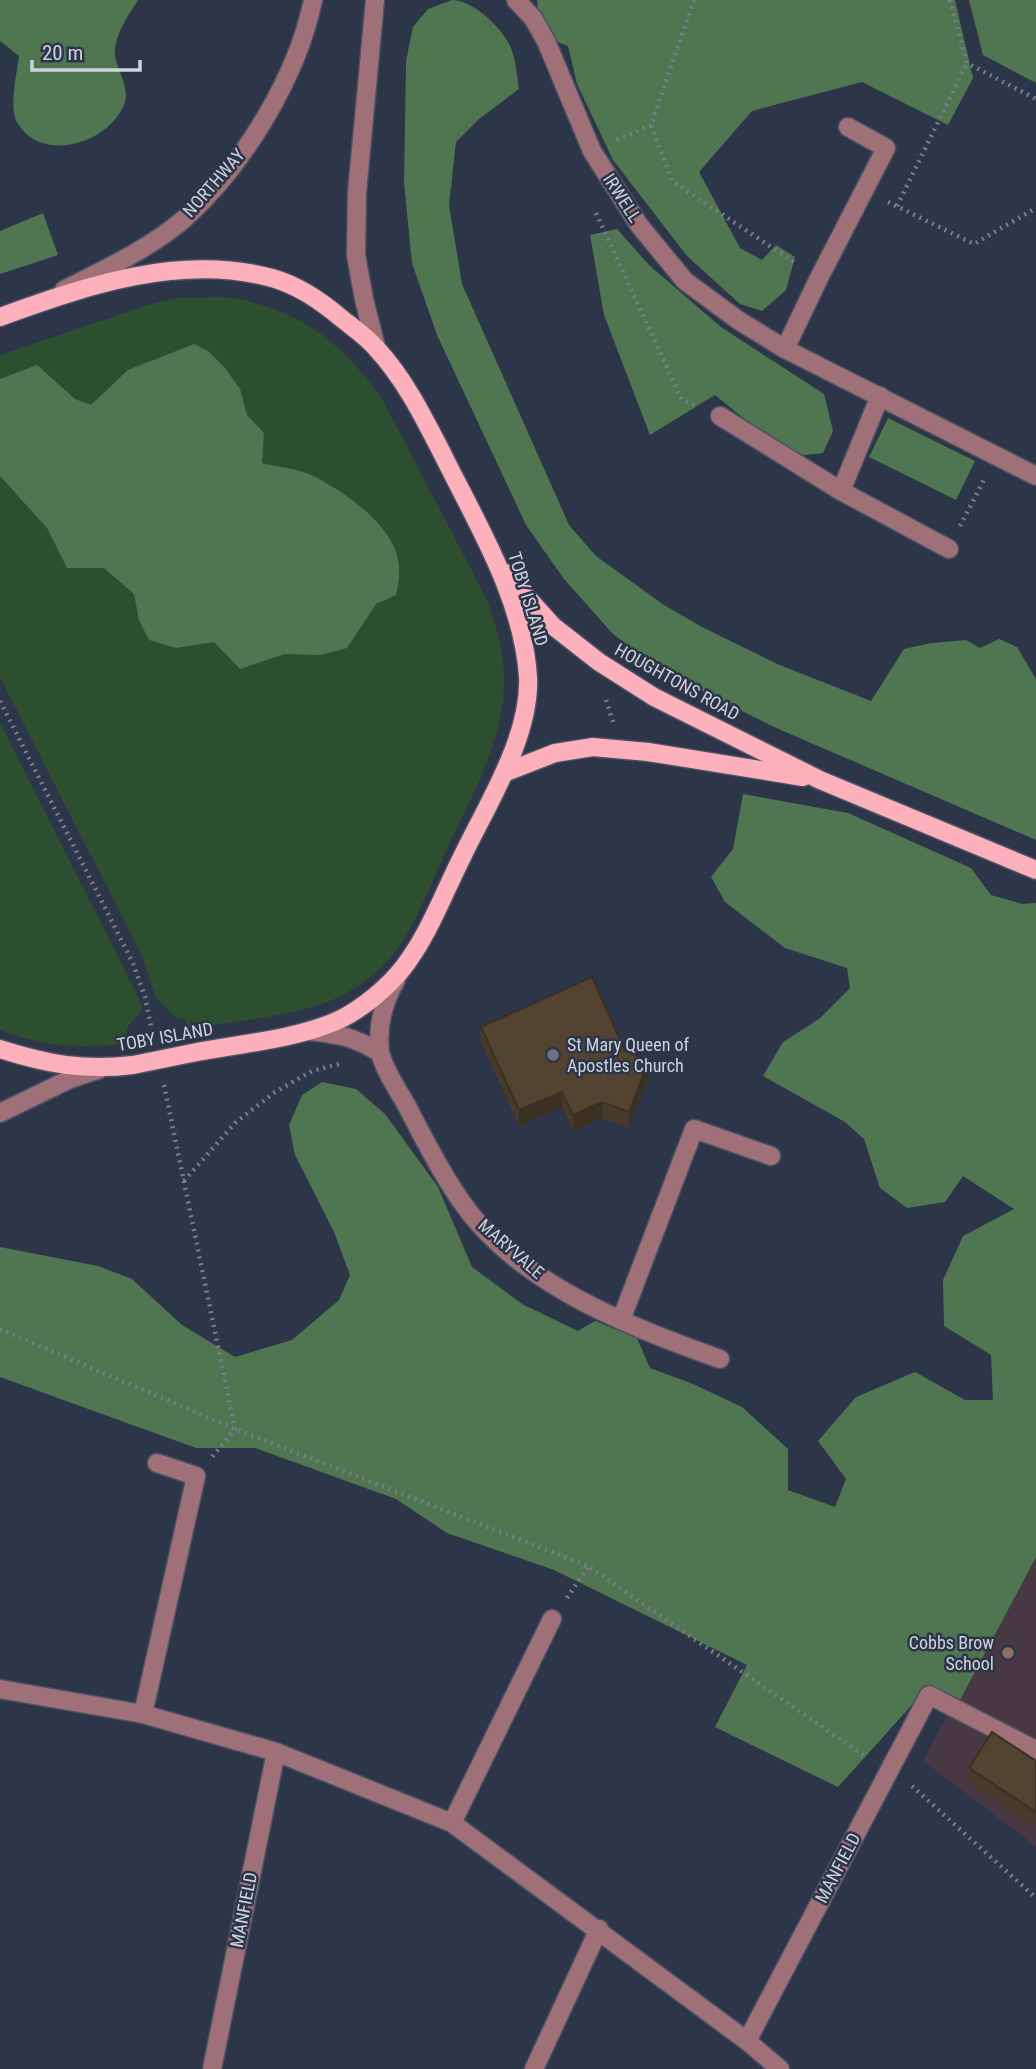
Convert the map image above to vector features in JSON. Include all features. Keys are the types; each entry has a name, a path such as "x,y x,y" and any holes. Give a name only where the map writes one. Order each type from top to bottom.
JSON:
{"main road":[{"name":"TOBY ISLAND","path":"0,317 43,301 123,279 177,269 227,269 275,279 320,300 376,347 417,403 500,568 521,634 528,679 522,724 504,773 430,926 401,970 371,999 343,1018 309,1031 133,1065 100,1069 37,1061 0,1049"},
{"name":"HOUGHTONS ROAD","path":"500,568 552,626 598,662 654,696 820,780 1036,870"},
{"name":"HOUGHTONS ROAD","path":"504,773 555,753 593,747 648,752 820,780"}],"street":[{"name":"NORTHWAY","path":"43,301 148,245 184,219 213,188 271,110 292,65 313,0"},
{"path":"375,0 358,193 356,255 363,299 376,347"},
{"name":"IRWELL","path":"516,0 533,18 546,41 592,151 639,225 685,281 738,320 785,349 1036,476"},
{"path":"785,349 818,278 886,148 848,127"},
{"path":"841,491 880,396"},
{"path":"720,416 841,491 949,549"},
{"name":"MARYVALE","path":"401,970 385,999 380,1024 380,1053 461,1202 490,1234 525,1266 568,1294 621,1320 720,1359"},
{"path":"309,1031 341,1034 361,1041 380,1053"},
{"path":"0,1113 70,1079 100,1069"},
{"path":"621,1320 694,1129 771,1156"},
{"path":"143,1714 195,1476 157,1462"},
{"path":"452,1823 552,1619"},
{"path":"0,1689 143,1714 276,1752 452,1823 747,2040 780,2069"},
{"name":"MANFIELD","path":"747,2040 929,1695 1036,1750"},
{"name":"MANFIELD","path":"212,2069 276,1752"},
{"path":"534,2069 599,1930"}],"path":[{"path":"694,0 651,125 672,181 818,278"},
{"path":"897,206 967,62 950,0"},
{"path":"967,62 1036,99"},
{"path":"592,151 651,125"},
{"path":"864,191 974,244 1036,208"},
{"path":"594,207 682,400 720,416"},
{"path":"949,549 997,456"},
{"path":"604,694 614,726 621,727"},
{"path":"184,1181 234,1123 275,1092 312,1071 380,1053"},
{"path":"0,1329 234,1429 588,1566 914,1788 1036,1898"},
{"path":"195,1476 234,1429"},
{"path":"552,1619 588,1566"}],"shaded area":[{"name":"Cobbs Brow School","path":"1036,1545 1036,1846 923,1761"}],"green space":[{"path":"0,0 138,0 121,29 115,48 126,98 116,118 104,130 74,144 58,146 29,136 18,124 13,100 19,56 0,41"},
{"path":"452,0 461,1 479,11 503,35 513,56 519,89 479,119 456,142 449,205 462,284 569,525 596,556 664,605 777,664 871,701 904,649 966,640 980,648 999,639 1017,647 1036,679 1036,840 774,727 664,672 613,634 564,579 526,525 437,335 412,263 404,183 406,61 413,27 428,9"},
{"path":"537,0 955,0 973,78 948,125 862,82 752,111 699,172 740,248 762,260 776,245 795,257 786,290 762,311 740,304 687,256 613,160 577,84 568,46 541,35"},
{"path":"969,0 1036,0 1036,83 983,55"},
{"path":"43,213 58,255 0,274 0,231"},
{"path":"617,229 649,265 721,327 824,394 833,431 823,453 796,456 715,395 650,435 604,315 590,235"},
{"path":"225,297 274,309 314,329 349,358 381,397 486,598 500,641 504,686 497,729 483,771 414,920 390,958 360,985 327,1002 288,1013 187,1029 185,1017 177,1019 156,998 142,956 0,677 0,355 154,303 177,298"},
{"path":"194,344 208,351 240,389 247,415 264,433 262,463 304,472 333,487 369,514 394,547 399,571 396,595 376,604 347,648 321,655 285,654 240,669 214,642 176,648 149,640 139,620 134,594 104,568 67,568 47,528 0,476 0,379 37,365 75,399 91,405 128,370"},
{"path":"888,418 975,461 956,500 869,457"},
{"path":"0,722 139,999 142,1009 126,1029 129,1043 64,1045 31,1040 0,1030"},
{"path":"743,794 848,813 971,868 991,895 1022,904 1036,903 1036,1557 959,1702 929,1686 838,1787 715,1727 747,1665 554,1570 447,1533 396,1499 255,1448 196,1448 0,1377 0,1247 98,1266 132,1279 182,1325 235,1357 292,1340 339,1300 350,1275 334,1232 295,1155 289,1125 302,1095 322,1082 356,1089 385,1114 438,1187 472,1267 522,1304 578,1331 595,1321 637,1338 650,1368 742,1407 788,1449 788,1490 835,1507 846,1479 818,1441 856,1397 915,1372 965,1400 993,1400 991,1355 944,1326 943,1280 963,1236 1014,1209 963,1176 945,1202 907,1208 880,1188 864,1139 845,1122 763,1076 783,1042 819,1019 850,988 847,968 785,948 725,902 711,877 733,849"}],"building":[{"name":"St Mary Queen of Apostles Church","path":"592,977 625,1051 649,1060 629,1112 602,1102 573,1115 562,1092 519,1110 481,1027"},
{"path":"992,1732 1036,1761 1036,1812 969,1768"}],"place":[{"name":"St Mary Queen of Apostles Church","path":"553,1055"},
{"name":"Cobbs Brow School","path":"1008,1653"}]}
